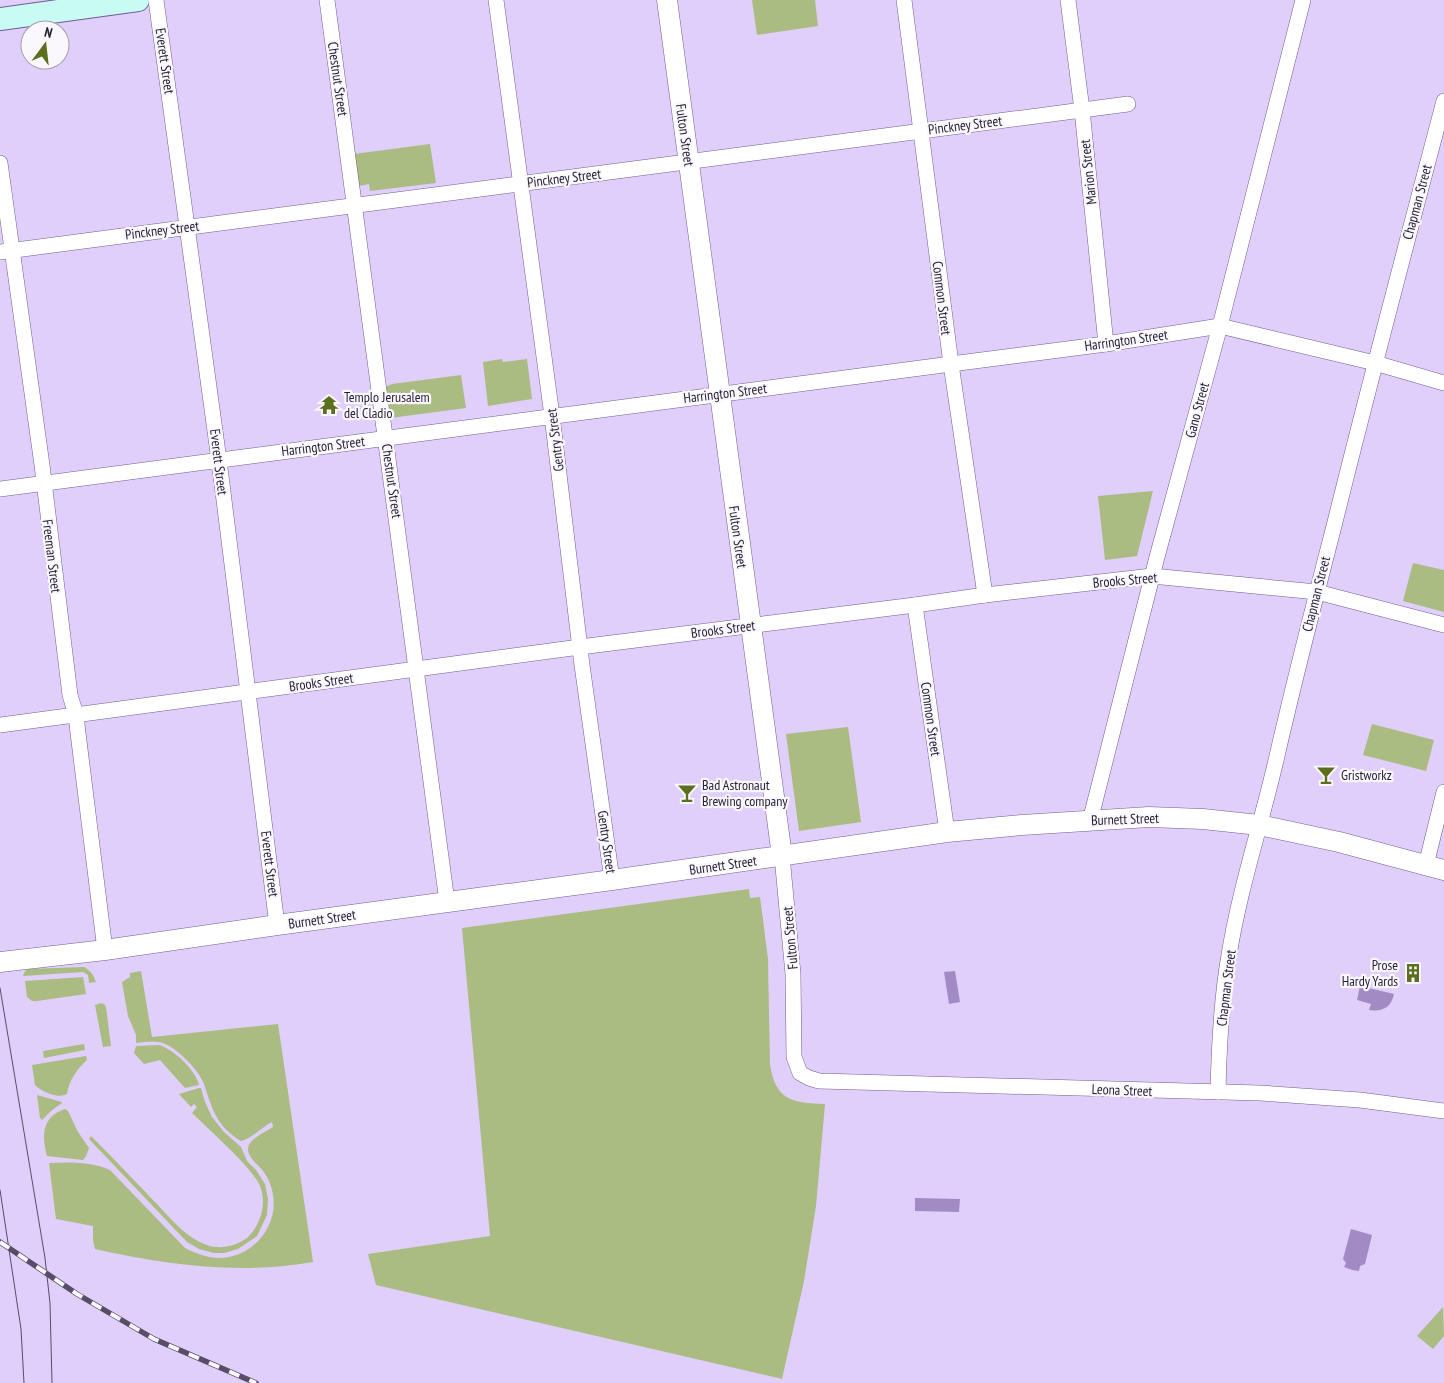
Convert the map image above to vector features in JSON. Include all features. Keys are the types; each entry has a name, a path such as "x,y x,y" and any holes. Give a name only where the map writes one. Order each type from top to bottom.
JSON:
{"main road":[{"path":"0,19 138,0"}],"street":[{"name":"Everett Street","path":"156,0 219,460 277,925"},
{"name":"Chestnut Street","path":"327,0 447,902"},
{"name":"Gentry Street","path":"496,0 612,880"},
{"name":"Fulton Street","path":"667,0 782,856 793,974 794,1057 800,1073"},
{"name":"Common Street","path":"904,0 951,364 985,595"},
{"name":"Marion Street","path":"1068,0 1082,110 1106,344"},
{"name":"Gano Street","path":"1090,821 1152,576 1220,326 1303,0"},
{"name":"Chapman Street","path":"1218,1092 1220,1037 1229,955 1239,906 1259,825 1266,805 1375,363 1444,101"},
{"name":"Pinckney Street","path":"6,251 1128,104"},
{"name":"Freeman Street","path":"0,163 6,251 43,484 70,695 76,715 105,950"},
{"name":"Harrington Street","path":"0,489 1106,344 1220,326 1375,363 1444,383"},
{"name":"Brooks Street","path":"0,726 580,647 985,595 1152,576 1317,592 1444,625"},
{"name":"Common Street","path":"915,605 947,832"},
{"path":"1435,867 1444,792"},
{"name":"Burnett Street","path":"0,962 105,950 947,832 1022,825 1149,817 1203,819 1259,825 1339,842 1435,867"},
{"name":"Leona Street","path":"800,1073 819,1081 1218,1092 1360,1100 1444,1110"}],"green space":[{"path":"752,0 815,0 818,26 757,35"},
{"path":"430,144 436,183 370,191 369,184 359,186 354,154"},
{"path":"502,359 503,362 527,359 532,399 488,406 483,362"},
{"path":"461,375 466,408 390,418 385,387 392,384"},
{"path":"1153,491 1137,556 1105,560 1098,496"},
{"path":"1413,563 1444,570 1444,612 1403,601"},
{"path":"1372,724 1434,740 1426,771 1363,755"},
{"path":"848,727 861,822 799,831 786,734"},
{"path":"749,889 750,898 760,897 768,959 770,1064 772,1076 781,1092 787,1097 803,1102 825,1104 816,1206 804,1281 782,1379 376,1285 368,1254 490,1236 462,928"},
{"path":"84,967 91,973 96,982 89,983 88,975 83,972 23,976 28,969"},
{"path":"141,971 152,1037 278,1024 313,1262 286,1266 231,1268 149,1260 95,1249 93,1226 56,1219 49,1163 72,1163 88,1164 110,1170 185,1248 196,1253 217,1258 239,1254 257,1243 269,1226 274,1205 271,1185 265,1173 248,1152 248,1149 254,1139 273,1127 272,1122 249,1138 241,1141 220,1123 201,1078 187,1060 163,1043 136,1043 136,1035 128,1016 122,982 130,977 130,973"},
{"path":"83,977 86,994 37,1001 32,1001 27,997 25,981"},
{"path":"101,1003 106,1007 111,1046 103,1047 95,1005"},
{"path":"84,1044 85,1050 44,1058 43,1051"},
{"path":"159,1045 171,1051 189,1067 199,1085 185,1088 160,1060 144,1064 134,1053 136,1046"},
{"path":"86,1056 87,1060 74,1075 67,1094 59,1096 50,1094 35,1085 32,1065"},
{"path":"201,1088 212,1117 224,1132 241,1147 247,1161 256,1170 265,1184 268,1199 267,1215 257,1236 238,1249 224,1253 214,1253 199,1249 187,1242 89,1139 91,1136 170,1218 191,1237 212,1246 222,1247 238,1243 247,1238 256,1227 263,1206 262,1193 260,1186 248,1169 192,1113 197,1107 194,1104 191,1107 179,1094"},
{"path":"37,1095 62,1103 42,1120 40,1118"},
{"path":"65,1109 68,1111 78,1132 89,1148 83,1160 47,1156 44,1134 47,1122 57,1112"},
{"path":"1443,1307 1444,1336 1433,1349 1417,1336"}],"shaded area":[{"path":"955,971 960,1002 949,1004 944,972"},
{"path":"1360,986 1394,994 1393,999 1382,1010 1369,1010 1371,1004 1357,1000"},
{"path":"915,1198 960,1199 959,1212 915,1211"},
{"path":"1351,1229 1372,1235 1365,1264 1360,1266 1359,1271 1344,1267 1346,1263 1343,1259"}],"tram line":[{"path":"0,988 45,1258 50,1303 52,1383"},
{"path":"0,1190 21,1329 24,1383"}],"railway":[{"path":"0,1242 77,1294 154,1339 256,1383"}],"place":[{"name":"Templo Jerusalem del Cladio","path":"329,405"},
{"name":"Gristworkz","path":"1326,775"},
{"name":"Bad Astronaut Brewing company","path":"687,793"},
{"name":"Prose Hardy Yards","path":"1413,973"}]}
